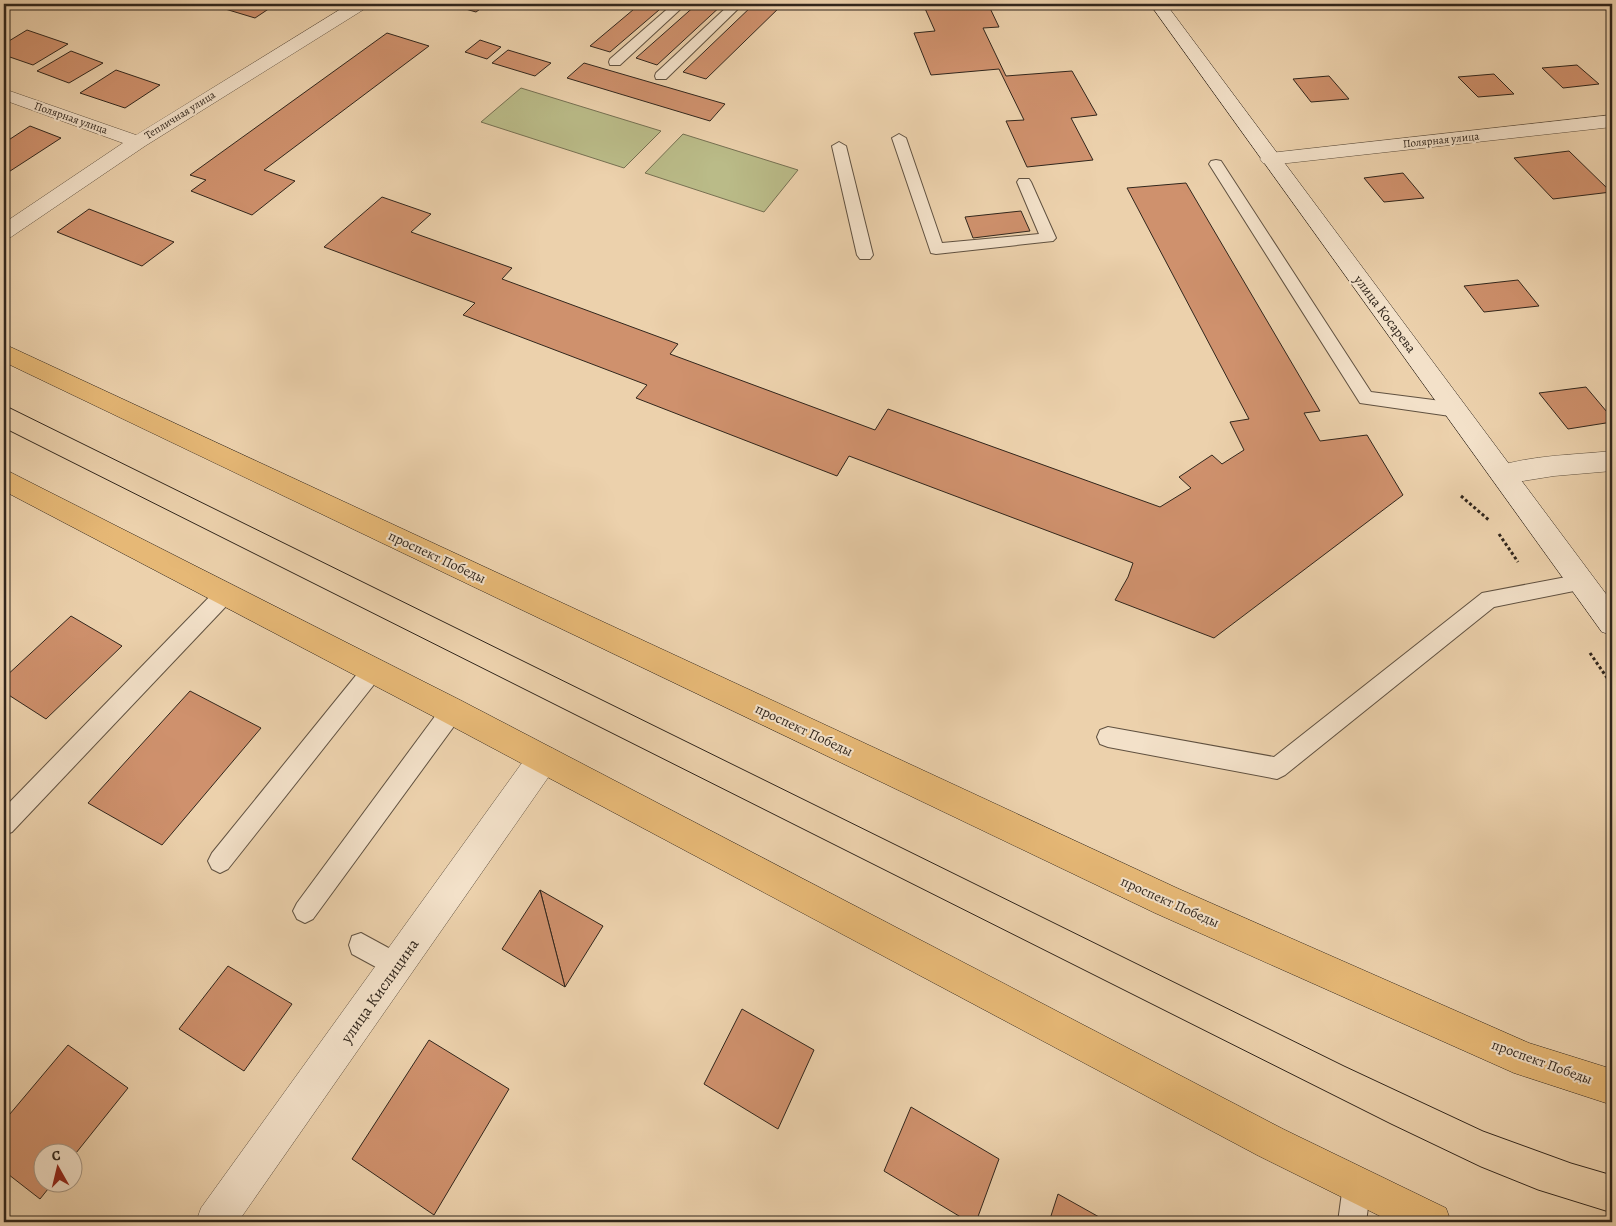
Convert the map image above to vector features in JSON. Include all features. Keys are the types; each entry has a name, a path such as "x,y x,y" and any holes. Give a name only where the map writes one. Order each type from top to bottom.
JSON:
{"main road":[{"name":"проспект Победы","path":"4,352 1167,901 1527,1060 1612,1087"},
{"path":"4,478 452,711 1261,1138 1432,1222"}],"street":[{"name":"Тепличная улица","path":"4,232 138,142 360,4"},
{"name":"улица Косарева","path":"1158,4 1612,624"},
{"name":"Полярная улица","path":"4,94 138,142"},
{"name":"Полярная улица","path":"1270,159 1612,121"},
{"path":"1504,474 1554,466 1612,461"},
{"name":"улица Кислицина","path":"215,1222 398,967 543,759"}],"lane":[{"path":"615,62 680,4"},
{"path":"661,76 737,4"},
{"path":"899,138 936,250 1048,238 1024,182"},
{"path":"839,146 865,255"},
{"path":"1216,164 1366,398 1457,410"},
{"path":"1108,737 1277,768 1489,599 1582,582"},
{"path":"4,824 225,594"},
{"path":"220,861 373,670"},
{"path":"305,911 452,711"},
{"path":"361,945 398,967"},
{"path":"1352,1222 1357,1185"}],"green space":[{"path":"521,88 661,131 624,168 481,122"},
{"path":"683,134 798,170 764,212 645,173"}],"building":[{"path":"276,4 255,18 212,5"},
{"path":"448,4 487,4 476,12"},
{"path":"640,4 666,4 610,52 590,46"},
{"path":"697,4 723,4 657,65 636,58"},
{"path":"754,4 783,4 706,79 683,72"},
{"path":"923,4 988,4 999,27 983,28 1006,76 1072,71 1097,115 1071,118 1093,160 1027,167 1006,121 1024,120 999,69 931,75 914,33 935,31"},
{"path":"1228,4 1263,4 1231,7"},
{"path":"1328,4 1362,4 1363,5 1330,7"},
{"path":"27,30 68,44 33,65 4,55 4,44"},
{"path":"387,33 429,46 264,170 295,181 252,215 191,191 206,180 190,175"},
{"path":"480,40 501,47 487,59 465,52"},
{"path":"508,50 551,63 535,76 492,63"},
{"path":"71,51 103,63 69,83 37,71"},
{"path":"584,63 725,104 710,121 567,78"},
{"path":"1577,65 1599,84 1563,88 1542,68"},
{"path":"116,70 160,85 125,108 80,93"},
{"path":"1494,74 1514,94 1478,97 1458,77"},
{"path":"1329,76 1349,99 1311,102 1293,79"},
{"path":"30,126 61,138 4,175 4,143"},
{"path":"1569,151 1611,192 1553,199 1514,158"},
{"path":"1403,173 1424,198 1384,202 1364,178"},
{"path":"1186,183 1320,411 1304,413 1320,441 1367,435 1403,495 1214,638 1115,600 1128,577 1133,563 849,456 837,476 636,398 647,385 463,315 475,303 324,247 382,197 431,214 411,232 512,268 502,279 678,344 670,354 875,430 888,409 1160,507 1191,488 1179,477 1212,455 1222,464 1244,450 1230,422 1249,419 1127,188"},
{"path":"89,209 174,242 142,266 57,232"},
{"path":"1021,211 1030,231 973,238 965,217"},
{"path":"1518,280 1539,306 1484,312 1464,286"},
{"path":"1586,387 1612,418 1612,422 1568,429 1539,393"},
{"path":"71,616 122,646 46,719 4,692 4,678"},
{"path":"190,691 261,728 162,845 88,803"},
{"path":"540,890 603,926 565,987"},
{"path":"540,890 565,987 502,949"},
{"path":"228,966 292,1004 244,1071 179,1029"},
{"path":"742,1009 814,1050 778,1129 704,1084"},
{"path":"429,1040 509,1089 434,1215 352,1159"},
{"path":"68,1045 128,1088 82,1146 32,1144 32,1193 4,1171 4,1121"},
{"path":"911,1107 999,1159 976,1222 969,1222 884,1171"},
{"path":"34,1194 44,1194 40,1199"},
{"path":"1058,1194 1108,1222 1049,1222"}],"tram line":[{"path":"4,405 1344,1066 1483,1131 1571,1163 1612,1175"},
{"path":"4,428 1391,1124 1481,1167 1538,1190 1612,1213"}]}
